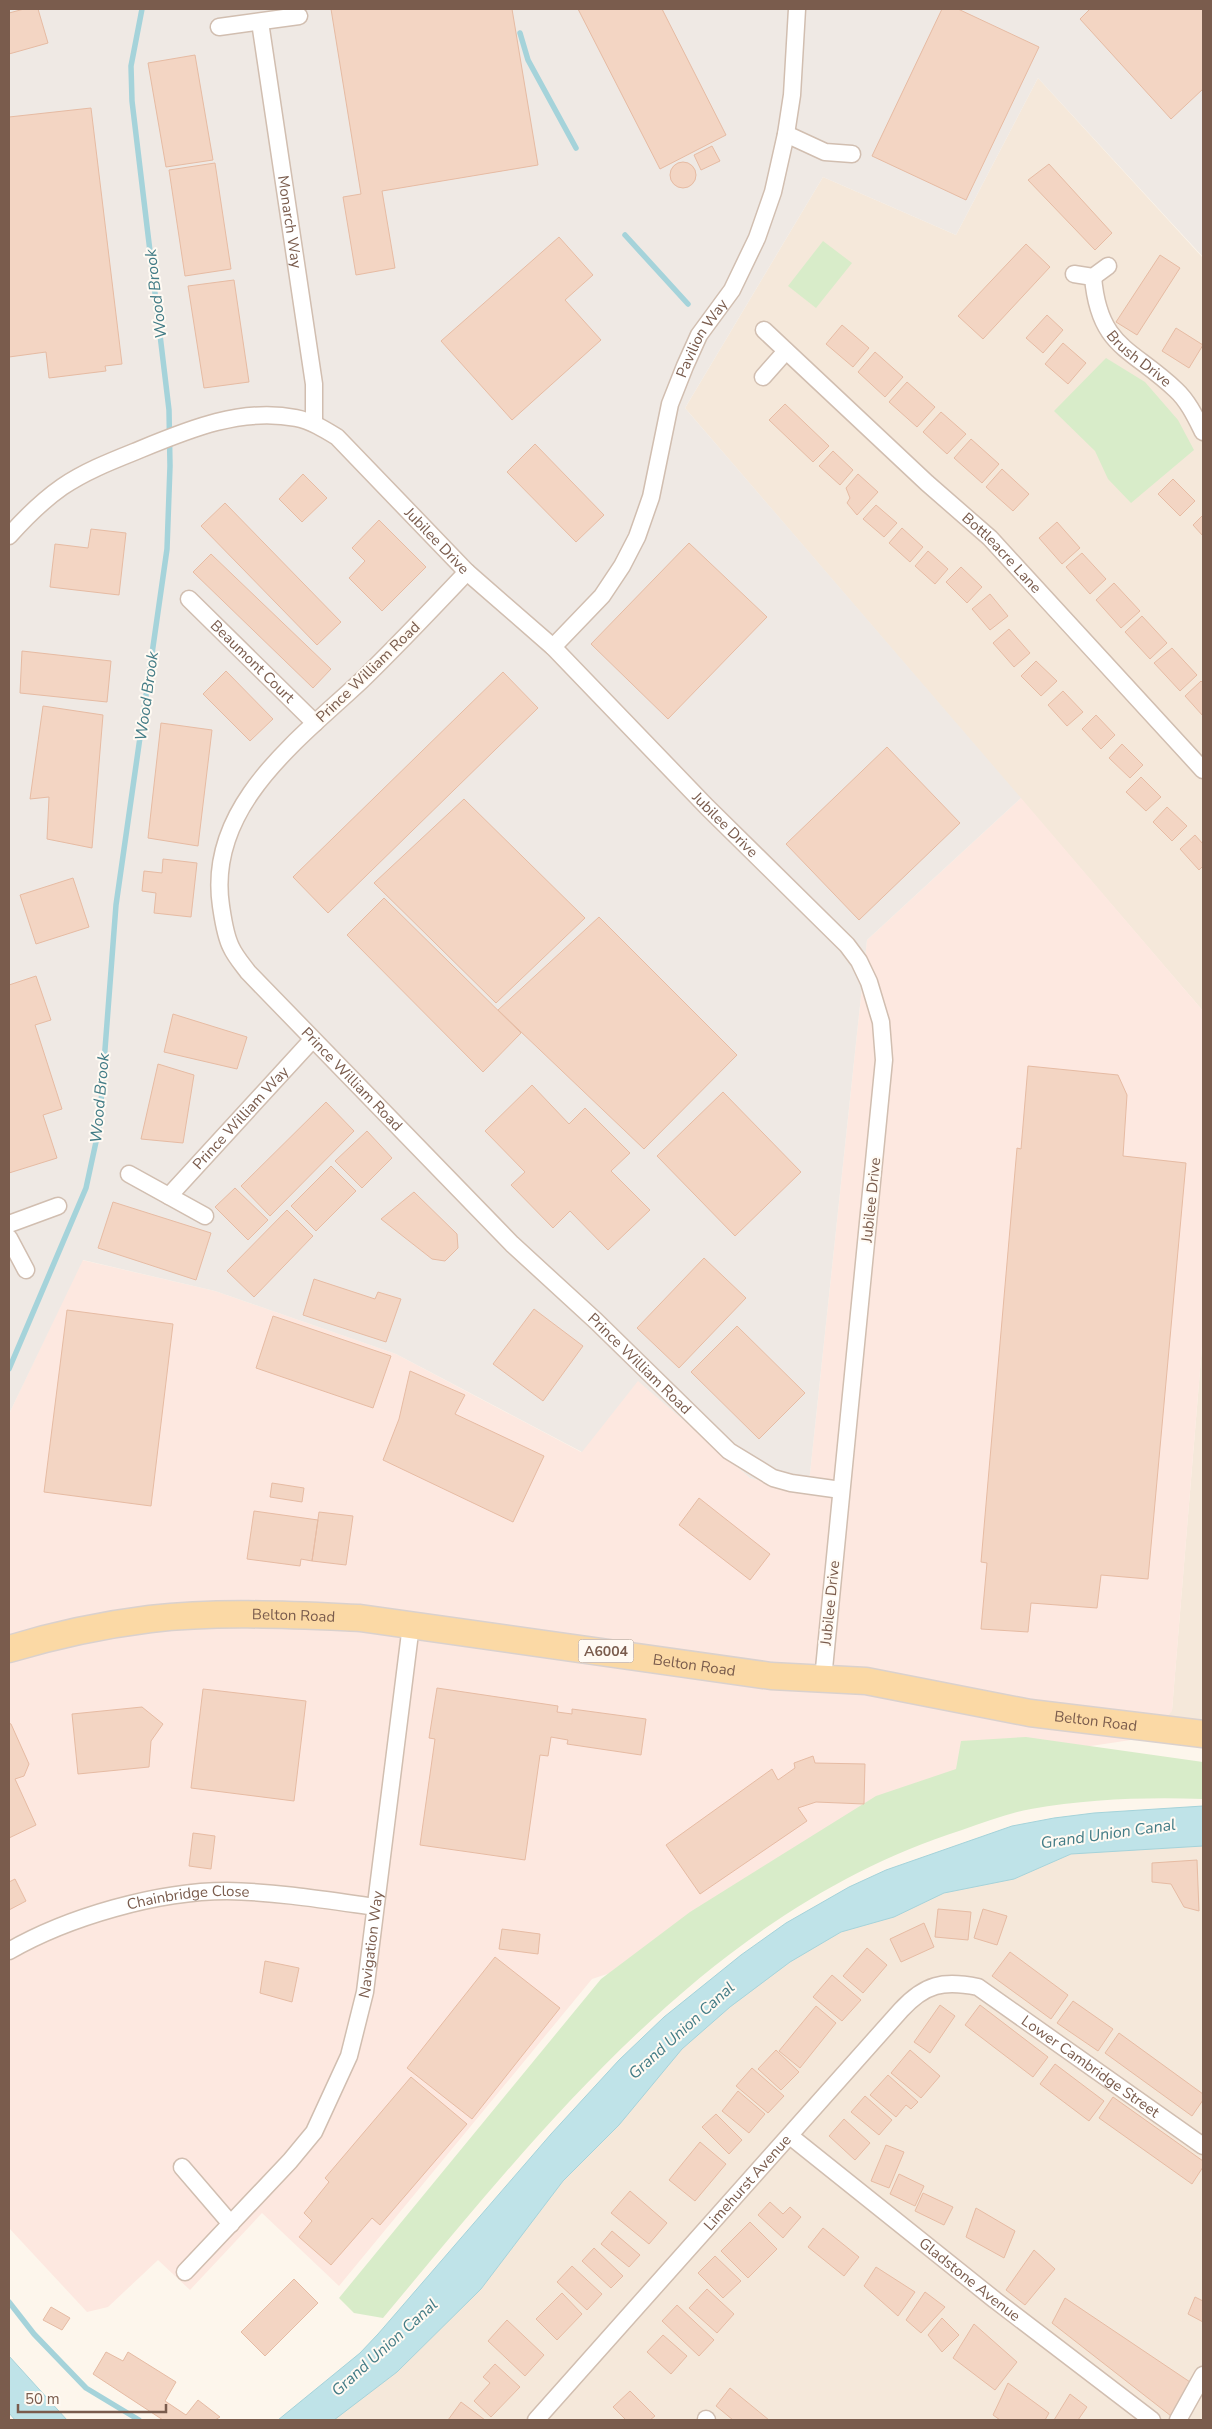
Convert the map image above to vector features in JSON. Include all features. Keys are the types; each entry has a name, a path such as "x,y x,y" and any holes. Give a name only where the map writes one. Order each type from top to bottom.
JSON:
{"main road":[{"name":"Belton Road","path":"9,1649 92,1628 152,1619 299,1615 360,1618 771,1676 866,1681 1030,1713 1203,1734"}],"street":[{"name":"Pavilion Way","path":"553,647 602,596 622,566 637,537 651,496 670,404 699,335 732,290 758,238 773,192 786,134 792,95 797,9"},
{"path":"219,28 299,16"},
{"name":"Monarch Way","path":"260,22 314,384 314,423"},
{"path":"786,134 825,152 852,154"},
{"path":"1074,274 1093,276 1108,266"},
{"name":"Brush Drive","path":"1093,276 1095,300 1102,320 1115,340 1126,352 1156,372 1178,392 1195,415 1203,432"},
{"name":"Bottleacre Lane","path":"764,330 990,538 1203,770"},
{"path":"763,377 786,351"},
{"name":"Jubilee Drive","path":"9,536 41,502 64,486 100,466 184,430 222,420 244,418 289,418 314,423 337,437 467,572 553,647 708,807 826,922 859,961 869,982 881,1022 884,1060 823,1679"},
{"name":"Prince William Road","path":"467,572 397,646 315,723 256,784 242,805 223,849 220,874 220,896 231,947 248,972 312,1040 512,1244 596,1321 729,1451 773,1478 791,1484 841,1490"},
{"name":"Beaumont Court","path":"188,599 315,723"},
{"name":"Prince William Way","path":"169,1196 312,1040"},
{"path":"129,1174 205,1216"},
{"path":"9,1224 58,1206"},
{"path":"9,1238 26,1270"},
{"name":"Navigation Way","path":"185,2272 308,2139 332,2098 349,2056 365,1992 411,1625"},
{"name":"Chainbridge Close","path":"9,1951 66,1923 132,1904 180,1896 226,1891 283,1894 375,1907"},
{"name":"Limehurst Avenue","path":"536,2420 915,1995 936,1985 958,1983 978,1987"},
{"name":"Lower Cambridge Street","path":"978,1987 1203,2146"},
{"name":"Gladstone Avenue","path":"790,2136 994,2300 1152,2420"},
{"path":"182,2167 231,2224"},
{"path":"1178,2420 1203,2375"}],"shaded area":[{"path":"9,9 1203,9 1203,257 1038,78 956,235 823,177 685,408 1021,798 867,940 808,1492 750,1478 638,1381 582,1452 396,1354 215,1291 83,1260 9,1414"},
{"path":"1038,78 1203,258 1203,1011 685,408 823,177 956,235"},
{"path":"1021,798 1203,1011 1203,1334 1172,1711 1151,1737 1084,1747 683,1949 592,1979 339,2286 262,2213 190,2290 158,2260 108,2307 87,2312 9,2228 9,1414 82,1260 215,1291 396,1354 581,1452 638,1380 750,1478 808,1492 867,940"},
{"path":"1203,1334 1203,1734 1153,1727 1172,1710"},
{"path":"1203,1823 1203,2420 301,2420 729,1985 938,1870"}],"green space":[{"path":"823,241 852,263 816,308 788,286"},
{"path":"1106,358 1145,382 1178,420 1194,450 1131,503 1108,479 1095,451 1054,411"},
{"path":"1026,1737 1203,1762 1203,1799 1160,1798 1095,1801 1014,1813 962,1830 872,1866 789,1912 712,1968 640,2031 572,2099 507,2171 383,2318 354,2313 339,2298 601,1979 690,1912 876,1796 956,1769 961,1741"}],"water":[{"name":"Grand Union Canal","path":"1203,1806 1203,1846 1071,1854 1014,1879 944,1893 894,1917 841,1932 790,1962 730,2007 682,2049 619,2125 563,2181 481,2289 397,2372 334,2420 278,2420 360,2353 378,2334 551,2134 619,2060 664,2017 741,1955 786,1923 849,1887 886,1870 1012,1826 1094,1813"},
{"path":"9,2356 67,2420 15,2420 9,2413"}],"building":[{"path":"24,9 38,9 48,43 9,54 9,13"},
{"path":"331,9 512,9 538,165 382,191 395,268 356,275 343,197 361,194"},
{"path":"578,9 662,9 726,135 660,169"},
{"path":"942,9 958,9 1039,47 966,200 872,156"},
{"path":"1090,9 1203,9 1203,89 1171,119 1080,19"},
{"path":"195,55 213,160 166,167 148,63"},
{"path":"91,108 122,364 105,366 106,371 49,378 46,352 9,357 9,117"},
{"path":"712,146 720,161 701,170 694,155"},
{"path":"683,162 692,166 696,175 692,184 683,188 674,184 670,175 674,166"},
{"path":"215,163 231,269 185,276 169,170"},
{"path":"1049,164 1112,233 1095,250 1028,180"},
{"path":"559,237 593,275 565,300 601,340 512,420 441,341"},
{"path":"1026,244 1050,267 983,339 958,316"},
{"path":"1160,255 1180,268 1137,335 1116,322"},
{"path":"234,280 249,382 204,388 188,286"},
{"path":"1047,315 1063,330 1043,353 1026,338"},
{"path":"842,325 869,348 853,367 826,344"},
{"path":"1176,328 1203,345 1189,368 1162,351"},
{"path":"1063,343 1086,363 1068,384 1045,364"},
{"path":"875,352 903,377 885,397 858,372"},
{"path":"907,382 935,407 917,427 889,402"},
{"path":"785,404 829,446 813,462 769,420"},
{"path":"941,412 966,434 947,454 923,432"},
{"path":"971,439 999,464 982,483 954,458"},
{"path":"535,444 604,515 576,542 507,472"},
{"path":"833,451 853,470 840,485 819,466"},
{"path":"1002,469 1029,494 1013,511 986,487"},
{"path":"303,474 327,498 302,522 279,499"},
{"path":"858,474 878,492 857,515 847,503 850,498 846,488"},
{"path":"1173,479 1195,501 1180,516 1158,494"},
{"path":"225,503 341,622 317,645 201,526"},
{"path":"876,505 897,523 884,537 863,519"},
{"path":"1203,515 1203,536 1193,525"},
{"path":"379,520 426,567 382,611 349,578 365,561 352,548"},
{"path":"1057,522 1080,548 1062,564 1039,538"},
{"path":"902,528 923,547 910,562 889,543"},
{"path":"91,529 126,533 119,595 50,587 55,544 88,548"},
{"path":"689,543 767,617 668,719 591,644"},
{"path":"928,551 948,569 935,584 915,566"},
{"path":"1082,553 1106,579 1090,594 1066,567"},
{"path":"211,554 331,669 313,688 193,572"},
{"path":"961,567 982,587 967,603 946,582"},
{"path":"1114,583 1140,611 1121,628 1096,600"},
{"path":"990,594 1008,616 990,630 972,609"},
{"path":"1142,616 1167,643 1150,659 1125,632"},
{"path":"1009,629 1030,653 1014,667 993,643"},
{"path":"1172,648 1197,675 1180,691 1154,663"},
{"path":"22,651 111,661 107,702 20,693"},
{"path":"1036,661 1057,681 1041,696 1021,676"},
{"path":"226,671 273,719 250,741 203,694"},
{"path":"503,672 538,708 328,913 293,877"},
{"path":"1201,681 1203,683 1203,716 1185,696"},
{"path":"1063,691 1083,712 1067,726 1048,705"},
{"path":"43,706 103,715 92,848 47,839 49,797 30,799"},
{"path":"1096,715 1115,735 1101,749 1082,729"},
{"path":"161,723 212,730 198,846 148,838"},
{"path":"1122,744 1143,765 1130,778 1109,758"},
{"path":"887,747 960,823 859,920 786,844"},
{"path":"1141,777 1161,797 1146,811 1126,792"},
{"path":"464,799 585,918 496,1003 374,883"},
{"path":"1167,807 1187,826 1172,841 1153,822"},
{"path":"1195,835 1203,844 1203,866 1199,870 1180,849"},
{"path":"163,859 197,863 191,917 154,913 156,893 142,891 144,871 162,873"},
{"path":"73,878 89,927 36,944 20,895"},
{"path":"384,898 521,1033 483,1072 347,935"},
{"path":"599,917 737,1055 644,1149 498,1010"},
{"path":"36,976 51,1020 35,1025 62,1109 43,1115 57,1158 9,1173 9,985"},
{"path":"173,1014 247,1037 237,1069 164,1052"},
{"path":"158,1064 194,1075 183,1143 141,1139"},
{"path":"1028,1066 1118,1075 1127,1095 1123,1156 1186,1163 1148,1579 1101,1575 1097,1608 1031,1603 1028,1632 981,1629 987,1563 981,1562 1017,1148 1021,1149"},
{"path":"532,1085 569,1124 585,1108 630,1153 611,1171 650,1210 608,1250 570,1211 553,1228 511,1185 525,1172 485,1131"},
{"path":"723,1092 801,1172 735,1236 657,1156"},
{"path":"326,1102 354,1131 270,1216 241,1186"},
{"path":"367,1131 392,1158 362,1188 335,1161"},
{"path":"331,1166 356,1191 316,1231 291,1206"},
{"path":"235,1188 268,1220 248,1240 215,1207"},
{"path":"414,1192 457,1234 458,1248 445,1261 432,1259 381,1219"},
{"path":"113,1202 211,1233 196,1280 98,1248"},
{"path":"287,1210 313,1236 254,1297 227,1271"},
{"path":"704,1258 746,1298 679,1368 637,1328"},
{"path":"314,1279 375,1299 378,1292 401,1299 386,1342 303,1315"},
{"path":"534,1309 583,1346 543,1401 493,1364"},
{"path":"67,1310 173,1324 151,1506 44,1492"},
{"path":"273,1316 391,1356 373,1408 256,1368"},
{"path":"737,1326 805,1393 759,1439 691,1372"},
{"path":"410,1371 465,1395 455,1414 544,1456 513,1522 383,1460 399,1419"},
{"path":"272,1483 304,1488 302,1502 270,1497"},
{"path":"699,1498 770,1554 750,1580 679,1525"},
{"path":"254,1511 318,1520 312,1561 301,1559 300,1566 247,1559"},
{"path":"319,1512 353,1516 346,1565 312,1561"},
{"path":"437,1688 558,1706 557,1712 572,1714 572,1709 646,1719 641,1755 567,1744 568,1740 551,1737 548,1756 540,1755 525,1860 420,1845 435,1739 429,1738"},
{"path":"203,1689 306,1701 294,1801 191,1788"},
{"path":"142,1707 163,1724 151,1741 149,1767 78,1774 72,1714"},
{"path":"9,1723 29,1764 24,1776 15,1779 36,1825 9,1838"},
{"path":"813,1756 815,1763 865,1764 864,1804 816,1802 798,1808 807,1821 700,1894 666,1845 772,1769 778,1780 795,1768 794,1763"},
{"path":"193,1833 215,1836 211,1869 189,1866"},
{"path":"1197,1860 1199,1911 1184,1907 1171,1884 1152,1882 1152,1863"},
{"path":"15,1879 26,1901 9,1910 9,1882"},
{"path":"938,1909 971,1912 968,1940 935,1937"},
{"path":"983,1909 1007,1916 997,1945 974,1938"},
{"path":"924,1923 934,1947 901,1962 890,1939"},
{"path":"502,1929 540,1934 538,1954 499,1949"},
{"path":"867,1948 887,1965 863,1993 843,1976"},
{"path":"1010,1952 1068,1995 1051,2019 992,1976"},
{"path":"495,1957 560,2008 472,2119 407,2068"},
{"path":"265,1961 299,1968 292,2002 260,1993"},
{"path":"832,1975 861,2000 842,2021 813,1997"},
{"path":"1073,2001 1113,2029 1098,2051 1057,2023"},
{"path":"940,2005 955,2016 930,2053 914,2042"},
{"path":"980,2005 1048,2057 1033,2077 965,2025"},
{"path":"816,2006 836,2023 800,2068 779,2051"},
{"path":"1119,2033 1203,2094 1203,2100 1192,2116 1105,2053"},
{"path":"776,2050 799,2072 781,2090 758,2069"},
{"path":"910,2050 940,2076 921,2098 891,2073"},
{"path":"1055,2064 1104,2101 1089,2121 1040,2084"},
{"path":"752,2068 784,2096 768,2113 736,2086"},
{"path":"888,2075 918,2102 911,2109 906,2105 896,2117 870,2095"},
{"path":"411,2077 467,2124 380,2225 372,2218 331,2265 299,2237 312,2221 304,2213 329,2182 325,2178"},
{"path":"738,2091 765,2114 749,2133 722,2111"},
{"path":"865,2096 892,2120 879,2135 851,2112"},
{"path":"1113,2097 1203,2161 1203,2167 1192,2184 1099,2118"},
{"path":"716,2114 742,2140 729,2154 702,2127"},
{"path":"844,2119 870,2143 855,2160 829,2136"},
{"path":"700,2142 726,2164 695,2201 669,2180"},
{"path":"886,2145 904,2152 889,2188 871,2181"},
{"path":"899,2174 924,2186 915,2206 890,2194"},
{"path":"630,2191 667,2223 649,2244 611,2213"},
{"path":"923,2193 953,2207 944,2225 915,2211"},
{"path":"770,2202 783,2214 790,2207 801,2217 783,2238 758,2215"},
{"path":"976,2208 1015,2231 1004,2258 966,2237"},
{"path":"750,2222 777,2249 748,2278 721,2251"},
{"path":"823,2228 859,2257 844,2276 808,2247"},
{"path":"612,2231 640,2255 629,2267 601,2244"},
{"path":"594,2248 623,2276 611,2288 582,2261"},
{"path":"1034,2250 1055,2269 1025,2305 1006,2290"},
{"path":"715,2256 741,2281 723,2298 698,2273"},
{"path":"572,2266 602,2294 587,2310 557,2282"},
{"path":"876,2267 915,2292 898,2316 864,2286"},
{"path":"294,2279 318,2303 265,2356 241,2332"},
{"path":"707,2289 734,2314 717,2333 689,2308"},
{"path":"925,2292 945,2307 921,2333 906,2320"},
{"path":"562,2293 582,2314 557,2340 536,2319"},
{"path":"1195,2297 1203,2301 1203,2322 1188,2314"},
{"path":"1065,2298 1190,2382 1171,2416 1052,2323"},
{"path":"677,2305 714,2340 699,2356 662,2321"},
{"path":"51,2307 70,2318 62,2330 43,2320"},
{"path":"942,2318 959,2335 942,2352 928,2335"},
{"path":"507,2320 544,2355 525,2376 488,2341"},
{"path":"974,2324 1017,2362 995,2390 953,2358"},
{"path":"663,2335 687,2356 671,2374 647,2352"},
{"path":"106,2352 123,2361 128,2352 176,2382 165,2401 186,2415 198,2400 220,2417 215,2420 163,2420 93,2374"},
{"path":"495,2364 520,2387 491,2417 474,2401 490,2383 483,2377"},
{"path":"1008,2383 1049,2413 1045,2420 1000,2420 993,2415"},
{"path":"730,2388 769,2420 733,2420 716,2406"},
{"path":"630,2391 655,2416 650,2420 626,2420 613,2407"},
{"path":"1070,2394 1087,2407 1078,2420 1054,2420"},
{"path":"461,2402 485,2420 448,2420"}],"waterway":[{"name":"Wood Brook","path":"9,1369 86,1188 99,1128 116,905 167,549 170,466 169,410 132,101 131,66 142,9"},
{"path":"520,33 528,60 576,148"},
{"path":"625,235 688,304"},
{"name":"Wood Brook","path":"9,2302 34,2334 86,2388 139,2420"}]}
